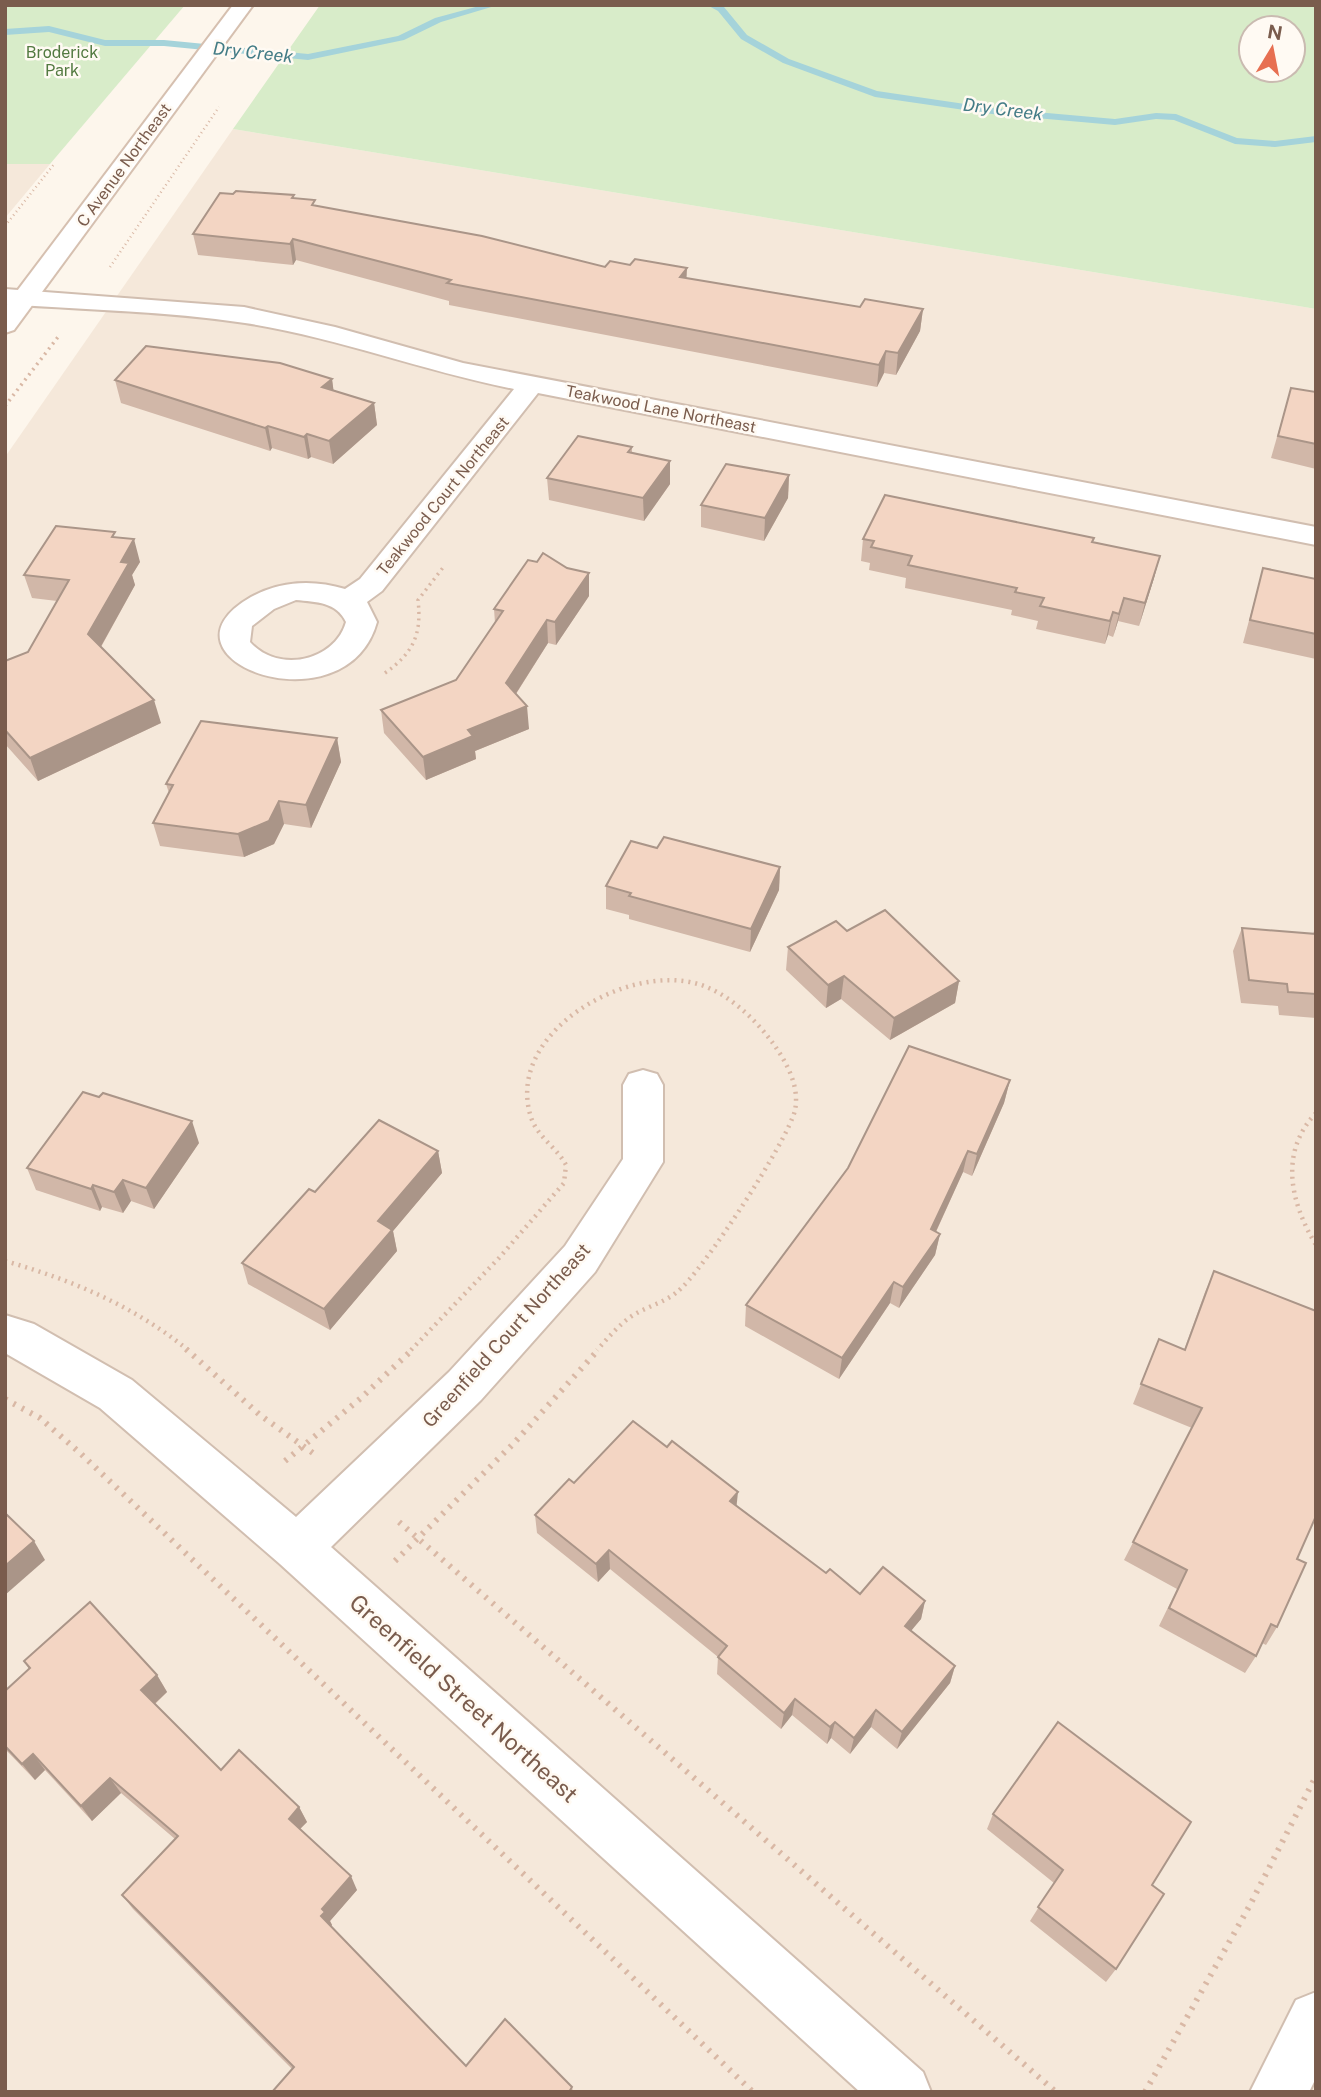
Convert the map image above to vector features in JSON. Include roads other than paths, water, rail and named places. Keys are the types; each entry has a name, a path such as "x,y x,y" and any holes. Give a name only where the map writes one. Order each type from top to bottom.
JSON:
{"street":[{"name":"C Avenue Northeast","path":"5,325 16,297 243,5"},
{"name":"Teakwood Lane Northeast","path":"16,297 244,315 326,332 459,370 1316,536"},
{"name":"Teakwood Court Northeast","path":"348,601 371,585 532,384"},
{"name":"Greenfield Court Northeast","path":"297,1548 465,1386 580,1259 643,1162 643,1085"},
{"name":"Greenfield Street Northeast","path":"5,1334 19,1337 116,1394 297,1548 903,2092"},
{"path":"1278,2092 1316,2020"}],"waterway":[{"name":"Dry Creek","path":"5,32 49,29 105,43 164,43 308,57 401,38 438,20 494,5"},
{"name":"Dry Creek","path":"711,5 721,9 744,37 786,61 875,94 992,111 1115,122 1156,116 1176,117 1235,141 1275,144 1316,139"}],"park label":[{"name":"Broderick Park","path":"62,61"}]}
